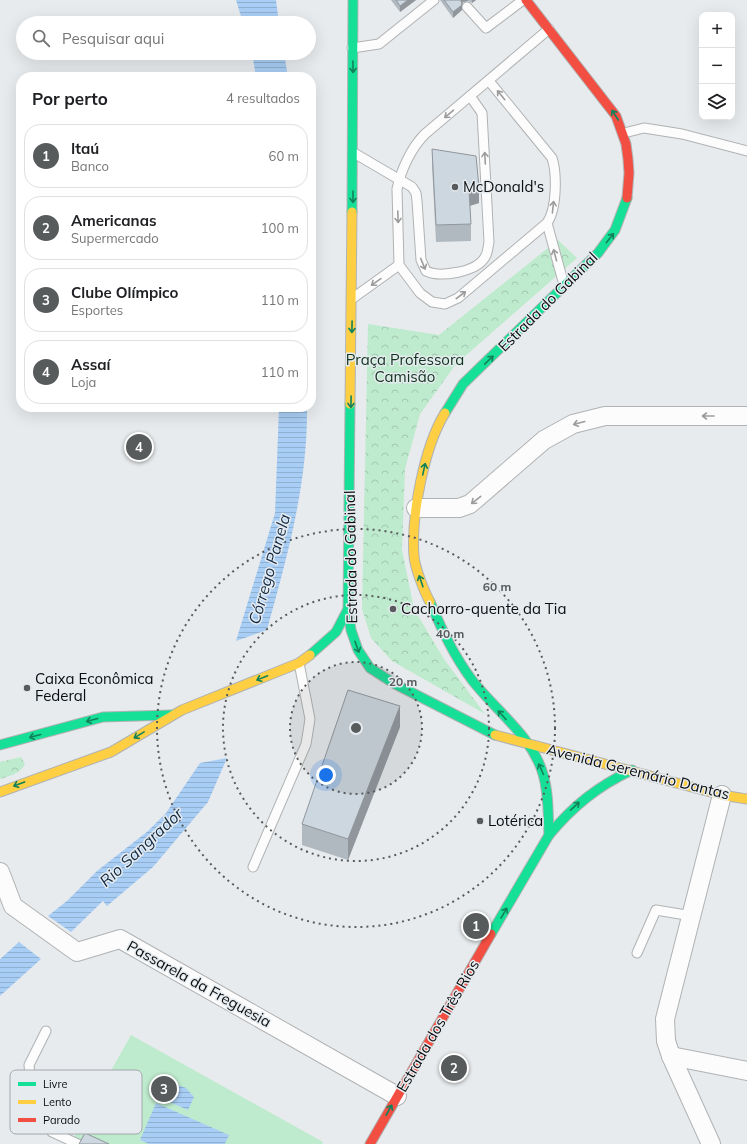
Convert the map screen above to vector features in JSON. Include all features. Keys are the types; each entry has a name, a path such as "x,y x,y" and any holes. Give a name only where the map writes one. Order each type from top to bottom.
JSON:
{"main road":[{"name":"Estrada do Gabinal","path":"353,0 352,298 348,610 351,630 358,650 370,668 395,684 474,725 498,736 528,744"},
{"name":"Estrada do Gabinal","path":"524,0 549,29 616,116 624,133 631,177 625,208 615,231 598,253 464,384 440,421 427,456 416,508 414,548 416,565 428,599 454,656 472,681 528,744"},
{"path":"0,792 111,752 172,715 299,663 318,650 336,632 348,610"},
{"path":"0,745 103,718 172,715"},
{"path":"528,744 543,773 547,790 549,835"},
{"name":"Avenida Geremário Dantas","path":"528,744 632,770 722,795 747,799"},
{"name":"Estrada dos Três Rios","path":"370,1144 549,835 576,804 604,783 632,770"}],"street":[{"path":"416,508 459,508 470,504 544,440 573,424 605,416 747,416"},
{"path":"711,1144 671,1056 666,1041 665,1019 722,795"},
{"name":"Passarela da Freguesia","path":"0,872 13,906 77,952 120,939 397,1096"},
{"path":"671,1056 747,1071"}],"lane":[{"path":"352,48 379,44 423,4 434,0"},
{"path":"467,7 486,28 524,0"},
{"path":"489,80 552,158 555,166 554,210 547,223 458,298 445,304 432,302 420,293 400,265 397,189 399,178 417,143 470,96 549,29"},
{"path":"353,152 399,178 412,187 416,193 420,260 426,271 435,274 469,270 482,262 486,256 489,242 482,113 470,96"},
{"path":"624,133 644,128 682,134 747,151"},
{"path":"547,223 564,286"},
{"path":"352,298 400,265"},
{"path":"253,867 306,744 310,719 299,663"},
{"path":"637,953 656,910 692,916"},
{"path":"30,1070 29,1065 46,1032"},
{"path":"56,1134 78,1144"}],"green space":[{"name":"Praça Professora Camisão","path":"558,240 577,258 456,364 420,414 405,469 402,550 414,609 444,659 485,714 392,661 371,638 362,609 368,324 439,335"},
{"path":"21,757 25,764 23,767 14,774 0,779 0,762"},
{"path":"131,1035 323,1142 322,1144 70,1144 76,1134 142,1134 142,1070 111,1070"}],"water":[{"path":"236,0 276,0 278,16 241,16"},
{"path":"253,60 285,60 287,72 255,72"},
{"name":"Córrego Panela","path":"279,412 307,412 304,464 295,520 267,630 236,641 275,513"},
{"name":"Rio Sangrador","path":"227,758 208,802 153,867 107,906 103,901 71,932 48,916 68,900 97,871 148,831 166,813 200,763"},
{"path":"19,942 41,959 0,996 0,959"},
{"path":"167,1081 186,1088 194,1097 188,1110 160,1098"},
{"path":"156,1103 229,1135 225,1144 149,1144 140,1140"}],"building":[{"path":"396,0 408,0 400,6"},
{"path":"444,0 461,0 462,5 453,12"},
{"name":"McDonald's","path":"432,149 476,156 479,187 469,190 471,224 436,225"},
{"path":"348,690 400,706 348,839 302,824"},
{"path":"84,1134 87,1134 109,1144 79,1144"}],"traffic: fast":[{"path":"352,212 353,0"},
{"path":"445,413 463,384 598,253 615,230 627,198"},
{"path":"350,404 348,609 351,630 358,650 370,668 395,684 495,735"},
{"path":"430,602 449,642 472,680 522,736 538,760 546,789 549,835"},
{"path":"310,655 336,632 348,609"},
{"path":"0,745 103,717 172,715"},
{"path":"491,934 549,835 567,815 597,790 632,770"}],"traffic: slow":[{"path":"350,404 352,212"},
{"path":"430,602 416,567 414,556 415,522 420,482 425,463 431,444 445,413"},
{"path":"0,792 111,752 182,710 299,663 310,655"},
{"path":"495,735 722,795 747,799"}],"traffic: jam":[{"path":"526,0 616,116 626,144 629,173 627,198"},
{"path":"370,1144 491,934"}],"place":[{"name":"McDonald's","path":"455,187"},
{"name":"Assaí","path":"139,447"},
{"name":"Cachorro-quente da Tia","path":"393,609"},
{"name":"Caixa Econômica Federal","path":"27,688"},
{"name":"Lotérica","path":"480,821"},
{"name":"Itaú","path":"476,926"},
{"name":"Americanas","path":"454,1068"},
{"name":"Clube Olímpico","path":"164,1089"}]}
